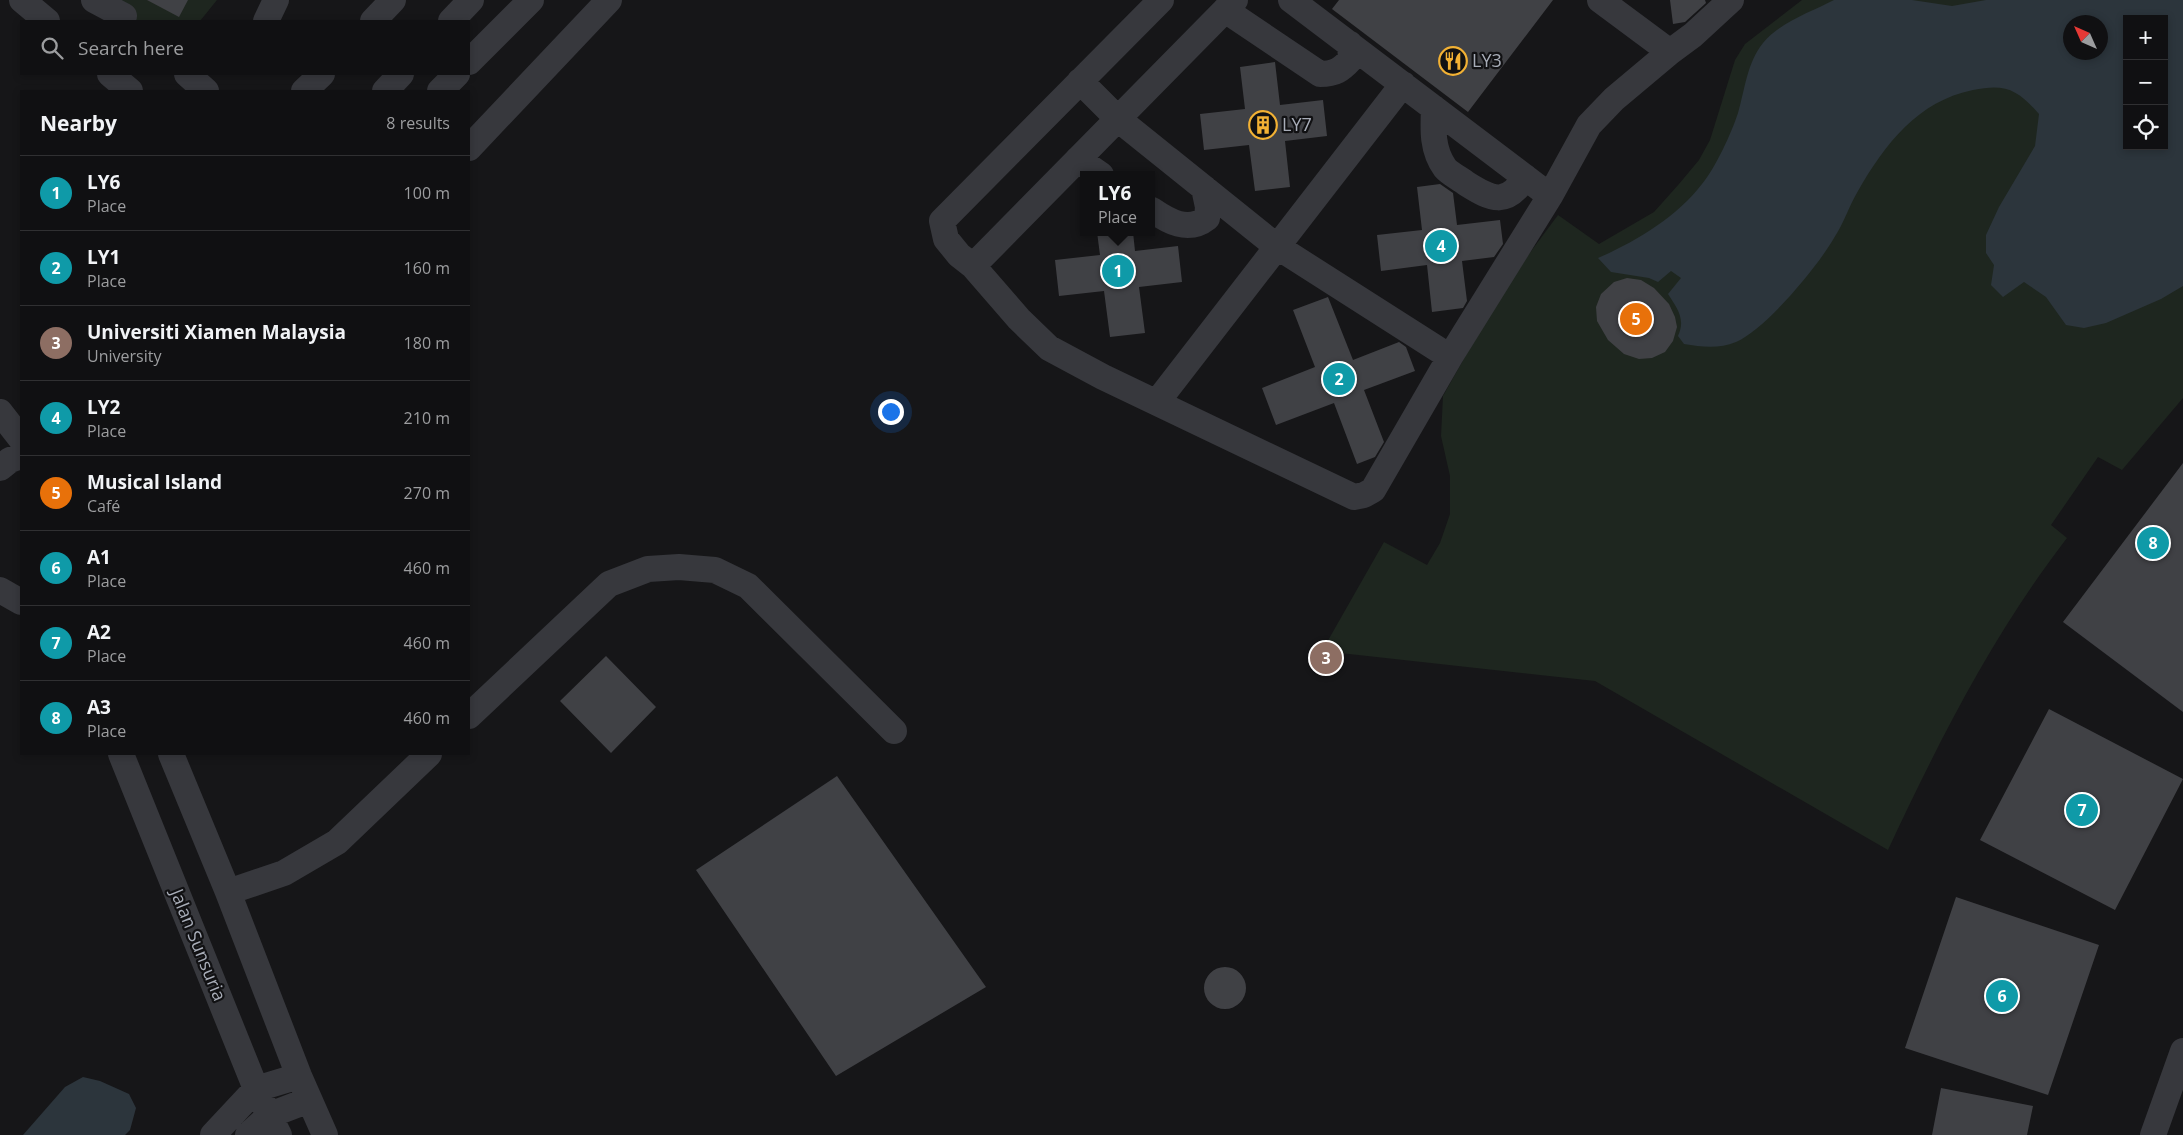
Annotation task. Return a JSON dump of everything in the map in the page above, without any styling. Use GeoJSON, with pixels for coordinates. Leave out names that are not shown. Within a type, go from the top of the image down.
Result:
{"type":"FeatureCollection","features":[{"type":"Feature","properties":{"kind":"street"},"geometry":{"type":"LineString","coordinates":[[22,0],[47,20]]}},
{"type":"Feature","properties":{"kind":"street"},"geometry":{"type":"LineString","coordinates":[[94,0],[123,15]]}},
{"type":"Feature","properties":{"kind":"street"},"geometry":{"type":"LineString","coordinates":[[266,20],[276,0]]}},
{"type":"Feature","properties":{"kind":"street"},"geometry":{"type":"LineString","coordinates":[[374,20],[393,0]]}},
{"type":"Feature","properties":{"kind":"street"},"geometry":{"type":"LineString","coordinates":[[452,20],[471,0]]}},
{"type":"Feature","properties":{"kind":"street"},"geometry":{"type":"LineString","coordinates":[[470,61],[531,0]]}},
{"type":"Feature","properties":{"kind":"street"},"geometry":{"type":"LineString","coordinates":[[470,147],[609,0]]}},
{"type":"Feature","properties":{"kind":"street"},"geometry":{"type":"LineString","coordinates":[[1161,0],[942,220],[946,239],[959,255],[973,266],[1019,319],[1049,348],[1103,377],[1354,497],[1364,495],[1372,490],[1450,357],[1550,196],[1589,125],[1614,99],[1693,35],[1731,0]]}},
{"type":"Feature","properties":{"kind":"street"},"geometry":{"type":"LineString","coordinates":[[1291,0],[1550,196]]}},
{"type":"Feature","properties":{"kind":"street"},"geometry":{"type":"LineString","coordinates":[[1600,0],[1670,52]]}},
{"type":"Feature","properties":{"kind":"street"},"geometry":{"type":"LineString","coordinates":[[973,266],[1230,5],[1320,74],[1335,74],[1344,67],[1351,59],[1350,44]]}},
{"type":"Feature","properties":{"kind":"street"},"geometry":{"type":"LineString","coordinates":[[111,75],[129,90]]}},
{"type":"Feature","properties":{"kind":"street"},"geometry":{"type":"LineString","coordinates":[[188,75],[205,90]]}},
{"type":"Feature","properties":{"kind":"street"},"geometry":{"type":"LineString","coordinates":[[305,90],[321,75]]}},
{"type":"Feature","properties":{"kind":"street"},"geometry":{"type":"LineString","coordinates":[[386,90],[400,75]]}},
{"type":"Feature","properties":{"kind":"street"},"geometry":{"type":"LineString","coordinates":[[441,90],[457,75]]}},
{"type":"Feature","properties":{"kind":"street"},"geometry":{"type":"LineString","coordinates":[[1080,81],[1118,119],[1276,246],[1450,357]]}},
{"type":"Feature","properties":{"kind":"street"},"geometry":{"type":"LineString","coordinates":[[1157,402],[1403,84]]}},
{"type":"Feature","properties":{"kind":"street"},"geometry":{"type":"LineString","coordinates":[[1434,108],[1432,132],[1434,145],[1446,169],[1495,199],[1504,196],[1521,184],[1525,177]]}},
{"type":"Feature","properties":{"kind":"street"},"geometry":{"type":"LineString","coordinates":[[1078,159],[1094,171]]}},
{"type":"Feature","properties":{"kind":"street"},"geometry":{"type":"LineString","coordinates":[[1155,212],[1166,220],[1178,224],[1190,226],[1200,224],[1206,218],[1208,207],[1204,188]]}},
{"type":"Feature","properties":{"kind":"street"},"geometry":{"type":"LineString","coordinates":[[0,412],[20,438]]}},
{"type":"Feature","properties":{"kind":"street"},"geometry":{"type":"LineString","coordinates":[[0,468],[10,460],[20,456]]}},
{"type":"Feature","properties":{"kind":"street"},"geometry":{"type":"LineString","coordinates":[[470,715],[609,584],[648,569],[679,567],[716,570],[748,586],[894,731]]}},
{"type":"Feature","properties":{"kind":"street","name":"Jalan Sunsuria"},"geometry":{"type":"LineString","coordinates":[[120,755],[256,1089],[274,1125]]}},
{"type":"Feature","properties":{"kind":"street"},"geometry":{"type":"LineString","coordinates":[[171,755],[228,892],[299,1076],[325,1135]]}},
{"type":"Feature","properties":{"kind":"street"},"geometry":{"type":"LineString","coordinates":[[228,892],[284,873],[337,842],[428,755]]}},
{"type":"Feature","properties":{"kind":"street"},"geometry":{"type":"LineString","coordinates":[[2153,1135],[2183,1051]]}},
{"type":"Feature","properties":{"kind":"street"},"geometry":{"type":"LineString","coordinates":[[213,1135],[256,1089],[299,1076]]}},
{"type":"Feature","properties":{"kind":"street"},"geometry":{"type":"LineString","coordinates":[[248,1135],[274,1125],[309,1100]]}},
{"type":"Feature","properties":{"kind":"shaded area"},"geometry":{"type":"Polygon","coordinates":[[[112,0],[217,0],[201,20],[128,20],[112,0]]]}},
{"type":"Feature","properties":{"kind":"shaded area"},"geometry":{"type":"Polygon","coordinates":[[[1802,0],[2183,0],[2183,398],[2122,470],[2098,457],[2051,525],[2067,538],[2040,574],[1991,650],[1927,769],[1888,850],[1595,681],[1322,651],[1384,542],[1427,565],[1440,543],[1450,514],[1450,476],[1441,436],[1443,396],[1503,289],[1558,215],[1599,244],[1654,212],[1699,160],[1710,140],[1735,60],[1745,44],[1802,0]]]}},
{"type":"Feature","properties":{"kind":"shaded area"},"geometry":{"type":"Polygon","coordinates":[[[1834,0],[1912,0],[1952,6],[1986,0],[2183,0],[2183,286],[2161,299],[2106,323],[2084,328],[2066,325],[2046,297],[2024,282],[2003,297],[1991,285],[1994,265],[1986,253],[1986,235],[1999,207],[2035,146],[2039,114],[2018,94],[2010,90],[1994,87],[1984,88],[1953,96],[1936,104],[1920,114],[1905,127],[1892,141],[1868,174],[1838,232],[1816,264],[1790,296],[1762,324],[1736,342],[1723,346],[1710,347],[1684,344],[1678,336],[1681,319],[1668,294],[1681,278],[1671,271],[1658,282],[1649,278],[1611,272],[1598,258],[1641,236],[1668,218],[1692,196],[1713,169],[1727,140],[1738,113],[1753,59],[1763,43],[1778,29],[1834,0]]]}},
{"type":"Feature","properties":{"kind":"shaded area"},"geometry":{"type":"Polygon","coordinates":[[[83,1077],[100,1081],[129,1094],[136,1108],[130,1130],[125,1135],[23,1135],[65,1087],[83,1077]]]}},
{"type":"Feature","properties":{"kind":"building"},"geometry":{"type":"Polygon","coordinates":[[[147,0],[188,0],[179,17],[147,0]]]}},
{"type":"Feature","properties":{"kind":"building","name":"LY3"},"geometry":{"type":"Polygon","coordinates":[[[1339,0],[1553,0],[1468,112],[1332,9],[1339,0]]]}},
{"type":"Feature","properties":{"kind":"building"},"geometry":{"type":"Polygon","coordinates":[[[1670,0],[1705,0],[1706,3],[1685,22],[1673,24],[1670,0]]]}},
{"type":"Feature","properties":{"kind":"building","name":"LY7"},"geometry":{"type":"Polygon","coordinates":[[[1275,62],[1280,105],[1323,100],[1327,136],[1285,141],[1290,187],[1255,191],[1249,145],[1204,150],[1200,114],[1245,109],[1240,67],[1275,62]]]}},
{"type":"Feature","properties":{"kind":"building"},"geometry":{"type":"Polygon","coordinates":[[[1440,184],[1453,193],[1457,225],[1500,220],[1503,244],[1494,257],[1462,261],[1467,301],[1463,308],[1432,312],[1427,265],[1381,271],[1377,235],[1422,230],[1417,187],[1440,184]]]}},
{"type":"Feature","properties":{"kind":"building"},"geometry":{"type":"Polygon","coordinates":[[[1098,236],[1133,236],[1135,251],[1178,246],[1182,282],[1139,287],[1145,333],[1110,337],[1104,291],[1059,296],[1055,260],[1100,255],[1098,236]]]}},
{"type":"Feature","properties":{"kind":"building"},"geometry":{"type":"Polygon","coordinates":[[[1627,278],[1641,280],[1654,288],[1669,304],[1675,317],[1677,327],[1673,341],[1665,352],[1652,358],[1639,359],[1624,354],[1608,340],[1597,321],[1596,307],[1601,294],[1614,282],[1627,278]]]}},
{"type":"Feature","properties":{"kind":"building"},"geometry":{"type":"Polygon","coordinates":[[[1328,297],[1353,360],[1399,342],[1406,347],[1415,371],[1364,390],[1384,442],[1375,457],[1357,464],[1334,403],[1276,425],[1262,388],[1315,367],[1293,310],[1328,297]]]}},
{"type":"Feature","properties":{"kind":"building"},"geometry":{"type":"Polygon","coordinates":[[[2183,463],[2183,712],[2063,622],[2183,463]]]}},
{"type":"Feature","properties":{"kind":"building"},"geometry":{"type":"Polygon","coordinates":[[[606,656],[656,707],[611,753],[560,701],[606,656]]]}},
{"type":"Feature","properties":{"kind":"building"},"geometry":{"type":"Polygon","coordinates":[[[2049,709],[2183,779],[2115,910],[1980,840],[2049,709]]]}},
{"type":"Feature","properties":{"kind":"building"},"geometry":{"type":"Polygon","coordinates":[[[837,776],[986,987],[836,1076],[696,870],[837,776]]]}},
{"type":"Feature","properties":{"kind":"building"},"geometry":{"type":"Polygon","coordinates":[[[1956,897],[2099,945],[2048,1095],[1905,1048],[1956,897]]]}},
{"type":"Feature","properties":{"kind":"building"},"geometry":{"type":"Polygon","coordinates":[[[1229,967],[1237,970],[1243,976],[1246,988],[1243,1000],[1237,1006],[1221,1009],[1213,1006],[1207,1000],[1204,984],[1207,976],[1213,970],[1229,967]]]}},
{"type":"Feature","properties":{"kind":"building"},"geometry":{"type":"Polygon","coordinates":[[[1941,1088],[2033,1106],[2027,1135],[1932,1135],[1941,1088]]]}},
{"type":"Feature","properties":{"kind":"place","name":"LY3"},"geometry":{"type":"Point","coordinates":[1453,61]}},
{"type":"Feature","properties":{"kind":"place","name":"LY7"},"geometry":{"type":"Point","coordinates":[1263,125]}},
{"type":"Feature","properties":{"kind":"place","name":"LY2"},"geometry":{"type":"Point","coordinates":[1441,246]}},
{"type":"Feature","properties":{"kind":"place","name":"LY6"},"geometry":{"type":"Point","coordinates":[1118,271]}},
{"type":"Feature","properties":{"kind":"place","name":"Musical Island"},"geometry":{"type":"Point","coordinates":[1636,319]}},
{"type":"Feature","properties":{"kind":"place","name":"LY1"},"geometry":{"type":"Point","coordinates":[1339,379]}},
{"type":"Feature","properties":{"kind":"place","name":"A3"},"geometry":{"type":"Point","coordinates":[2153,543]}},
{"type":"Feature","properties":{"kind":"place","name":"Universiti Xiamen Malaysia"},"geometry":{"type":"Point","coordinates":[1326,658]}},
{"type":"Feature","properties":{"kind":"place","name":"A2"},"geometry":{"type":"Point","coordinates":[2082,810]}},
{"type":"Feature","properties":{"kind":"place","name":"A1"},"geometry":{"type":"Point","coordinates":[2002,996]}}]}
